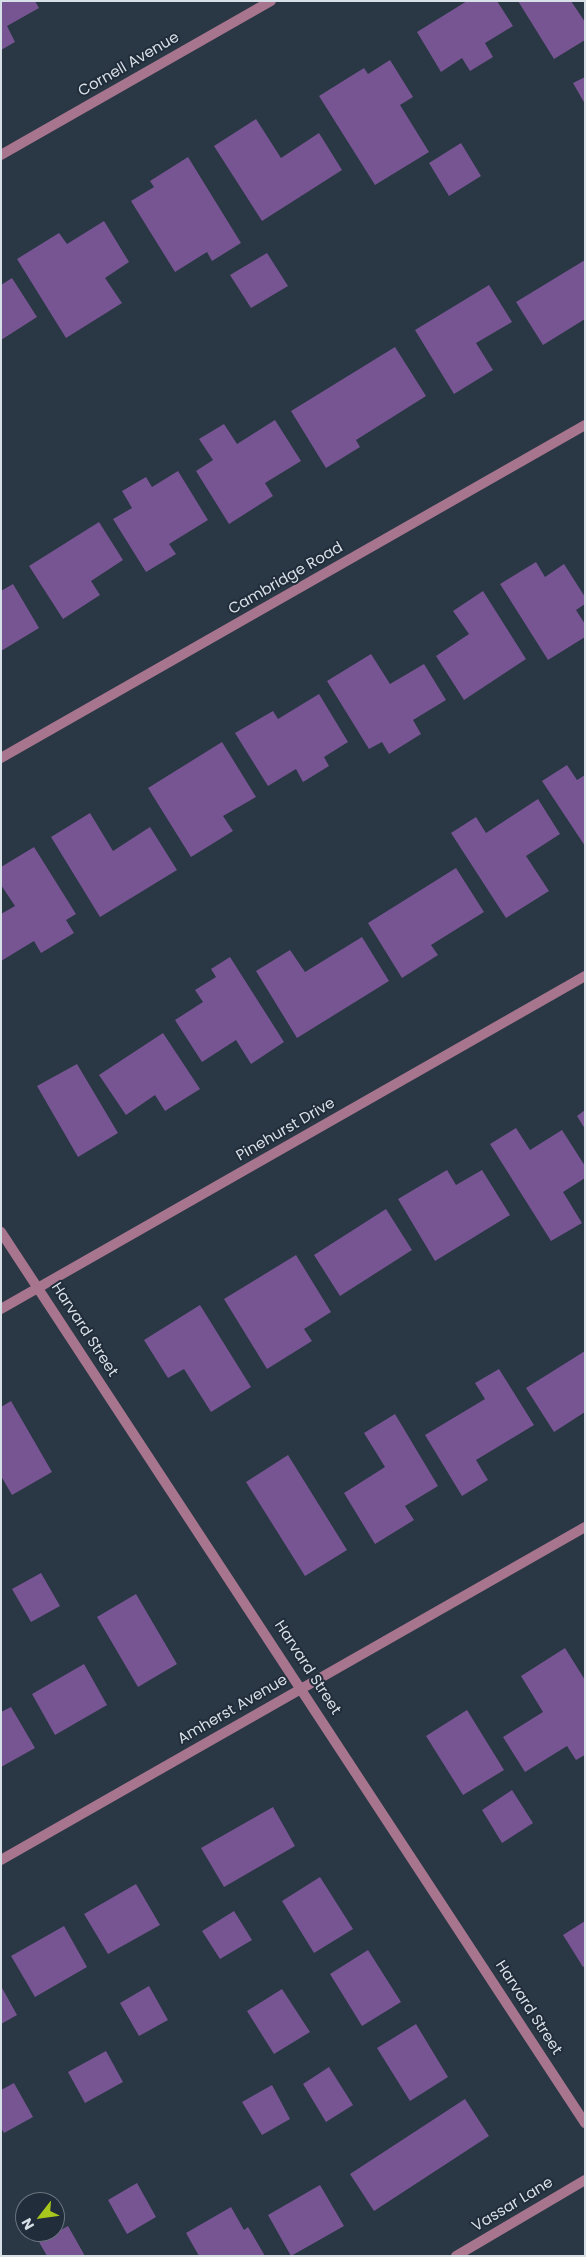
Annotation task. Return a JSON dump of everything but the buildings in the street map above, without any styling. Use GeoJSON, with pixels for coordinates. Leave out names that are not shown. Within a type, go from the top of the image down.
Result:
{"type":"FeatureCollection","features":[{"type":"Feature","properties":{"kind":"street","name":"Cornell Avenue"},"geometry":{"type":"LineString","coordinates":[[1,155],[271,1]]}},
{"type":"Feature","properties":{"kind":"street","name":"Cambridge Road"},"geometry":{"type":"LineString","coordinates":[[1,758],[585,425]]}},
{"type":"Feature","properties":{"kind":"street","name":"Pinehurst Drive"},"geometry":{"type":"LineString","coordinates":[[1,1309],[585,976]]}},
{"type":"Feature","properties":{"kind":"street","name":"Harvard Street"},"geometry":{"type":"LineString","coordinates":[[1,1232],[585,2122]]}},
{"type":"Feature","properties":{"kind":"street","name":"Amherst Avenue"},"geometry":{"type":"LineString","coordinates":[[1,1860],[585,1527]]}},
{"type":"Feature","properties":{"kind":"street","name":"Vassar Lane"},"geometry":{"type":"LineString","coordinates":[[456,2256],[585,2180]]}}]}
